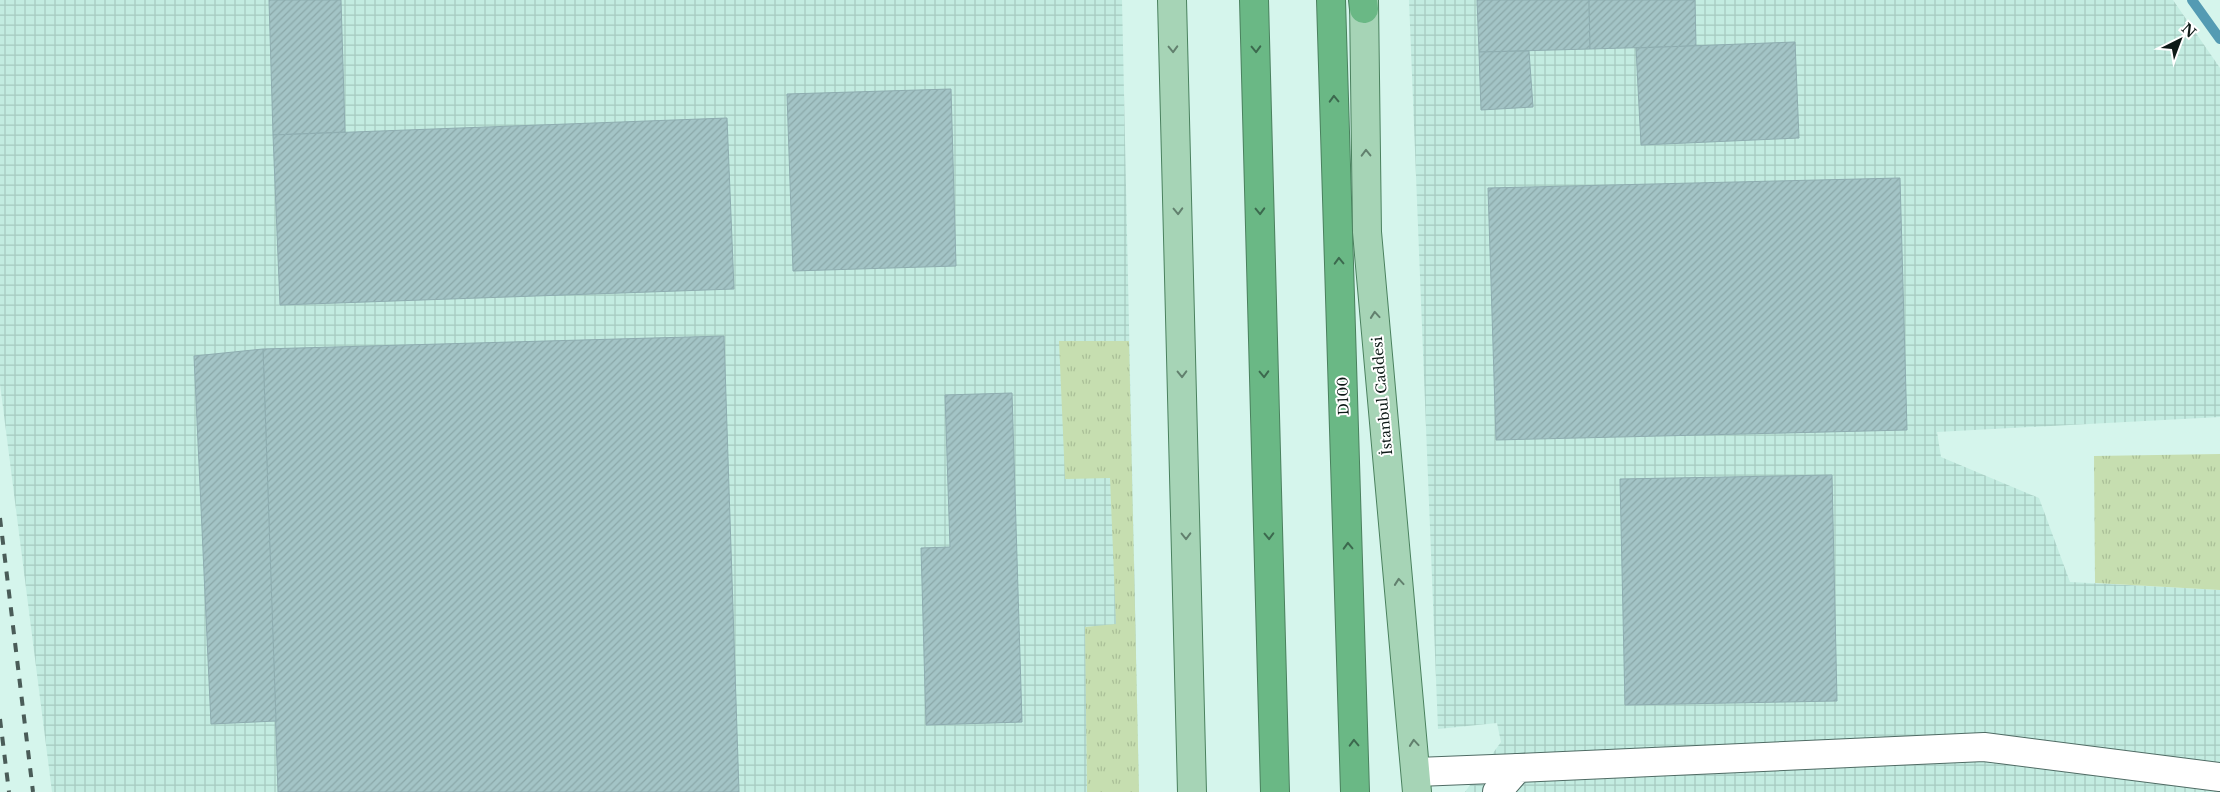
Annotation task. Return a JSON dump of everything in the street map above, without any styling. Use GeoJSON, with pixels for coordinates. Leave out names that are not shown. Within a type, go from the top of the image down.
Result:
{"type":"FeatureCollection","features":[{"type":"Feature","properties":{"kind":"highway"},"geometry":{"type":"LineString","coordinates":[[1254,0],[1276,792]]}},
{"type":"Feature","properties":{"kind":"highway","name":"D100"},"geometry":{"type":"LineString","coordinates":[[1331,0],[1355,792]]}},
{"type":"Feature","properties":{"kind":"main road"},"geometry":{"type":"LineString","coordinates":[[1172,0],[1192,792]]}},
{"type":"Feature","properties":{"kind":"main road","name":"İstanbul Caddesi"},"geometry":{"type":"LineString","coordinates":[[1364,3],[1367,232],[1417,782]]}},
{"type":"Feature","properties":{"kind":"lane"},"geometry":{"type":"LineString","coordinates":[[1417,782],[1518,768],[1984,747],[2220,777]]}},
{"type":"Feature","properties":{"kind":"lane"},"geometry":{"type":"LineString","coordinates":[[1497,792],[1518,768]]}},
{"type":"Feature","properties":{"kind":"shaded area"},"geometry":{"type":"Polygon","coordinates":[[[0,0],[1122,0],[1139,792],[52,792],[0,384],[0,0]]]}},
{"type":"Feature","properties":{"kind":"shaded area"},"geometry":{"type":"Polygon","coordinates":[[[1409,0],[2173,0],[2220,68],[2220,417],[1937,432],[1941,457],[2039,498],[2070,582],[2220,590],[2220,792],[1465,792],[1501,742],[1497,723],[1438,729],[1409,0]]]}},
{"type":"Feature","properties":{"kind":"green space"},"geometry":{"type":"Polygon","coordinates":[[[1059,341],[1129,341],[1139,792],[1087,792],[1085,627],[1116,624],[1110,478],[1065,479],[1059,341]]]}},
{"type":"Feature","properties":{"kind":"green space"},"geometry":{"type":"Polygon","coordinates":[[[2220,454],[2220,590],[2095,583],[2094,456],[2220,454]]]}},
{"type":"Feature","properties":{"kind":"building"},"geometry":{"type":"Polygon","coordinates":[[[269,0],[341,0],[345,132],[273,135],[269,0]]]}},
{"type":"Feature","properties":{"kind":"building"},"geometry":{"type":"Polygon","coordinates":[[[1477,0],[1589,0],[1590,49],[1479,52],[1477,0]]]}},
{"type":"Feature","properties":{"kind":"building"},"geometry":{"type":"Polygon","coordinates":[[[1589,0],[1695,0],[1696,46],[1590,49],[1589,0]]]}},
{"type":"Feature","properties":{"kind":"building"},"geometry":{"type":"Polygon","coordinates":[[[1795,42],[1799,138],[1641,145],[1636,48],[1795,42]]]}},
{"type":"Feature","properties":{"kind":"building"},"geometry":{"type":"Polygon","coordinates":[[[1529,51],[1533,107],[1481,110],[1479,52],[1529,51]]]}},
{"type":"Feature","properties":{"kind":"building"},"geometry":{"type":"Polygon","coordinates":[[[951,89],[956,266],[793,271],[787,94],[951,89]]]}},
{"type":"Feature","properties":{"kind":"building"},"geometry":{"type":"Polygon","coordinates":[[[727,118],[734,289],[280,305],[273,135],[727,118]]]}},
{"type":"Feature","properties":{"kind":"building"},"geometry":{"type":"Polygon","coordinates":[[[1900,178],[1907,430],[1496,440],[1488,188],[1900,178]]]}},
{"type":"Feature","properties":{"kind":"building"},"geometry":{"type":"Polygon","coordinates":[[[724,336],[739,792],[278,792],[263,349],[724,336]]]}},
{"type":"Feature","properties":{"kind":"building"},"geometry":{"type":"Polygon","coordinates":[[[263,349],[276,721],[211,724],[194,356],[263,349]]]}},
{"type":"Feature","properties":{"kind":"building"},"geometry":{"type":"Polygon","coordinates":[[[1012,393],[1022,722],[926,725],[921,548],[950,547],[945,395],[1012,393]]]}},
{"type":"Feature","properties":{"kind":"building"},"geometry":{"type":"Polygon","coordinates":[[[1832,475],[1837,701],[1625,705],[1620,479],[1832,475]]]}},
{"type":"Feature","properties":{"kind":"waterway"},"geometry":{"type":"LineString","coordinates":[[2192,0],[2220,39]]}},
{"type":"Feature","properties":{"kind":"railway"},"geometry":{"type":"LineString","coordinates":[[0,518],[33,792]]}},
{"type":"Feature","properties":{"kind":"railway"},"geometry":{"type":"LineString","coordinates":[[0,719],[9,792]]}}]}
